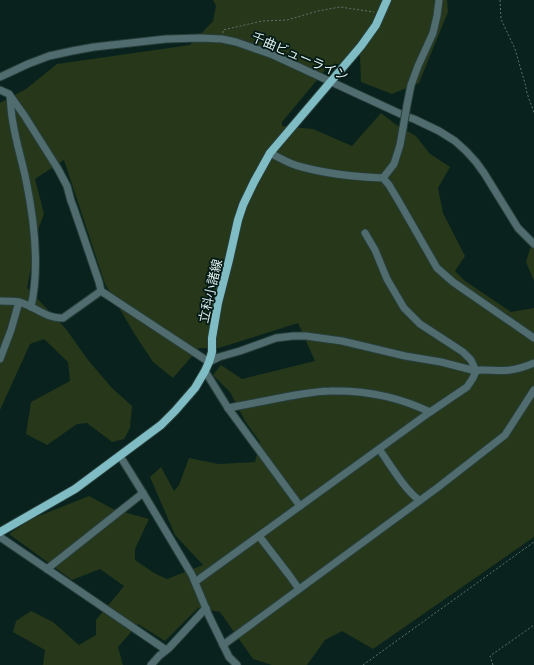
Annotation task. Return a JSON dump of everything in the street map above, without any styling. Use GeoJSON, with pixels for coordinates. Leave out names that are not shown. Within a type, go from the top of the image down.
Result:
{"type":"FeatureCollection","features":[{"type":"Feature","properties":{"kind":"main road","name":"立科小諸線"},"geometry":{"type":"LineString","coordinates":[[0,532],[75,489],[120,456],[161,425],[195,388],[206,371],[212,352],[212,338],[218,303],[238,220],[243,205],[254,182],[270,153],[361,46],[376,25],[387,0]]}},
{"type":"Feature","properties":{"kind":"street"},"geometry":{"type":"LineString","coordinates":[[383,178],[394,164],[400,145],[411,85],[433,34],[439,0]]}},
{"type":"Feature","properties":{"kind":"street","name":"千曲ビューライン"},"geometry":{"type":"LineString","coordinates":[[0,77],[22,66],[49,56],[94,47],[166,39],[200,38],[222,39],[236,42],[273,55],[440,131],[455,141],[484,172],[518,228],[534,244]]}},
{"type":"Feature","properties":{"kind":"street"},"geometry":{"type":"LineString","coordinates":[[0,90],[9,94],[58,168],[67,186],[101,291],[209,362],[219,357],[276,338],[306,336],[342,341],[405,356],[442,362],[476,371],[506,371],[521,368],[534,363]]}},
{"type":"Feature","properties":{"kind":"street"},"geometry":{"type":"LineString","coordinates":[[9,94],[12,122],[26,181],[33,225],[35,272],[34,295],[31,307]]}},
{"type":"Feature","properties":{"kind":"street"},"geometry":{"type":"LineString","coordinates":[[270,153],[301,167],[363,178],[383,178],[389,185],[437,268],[453,282],[534,338]]}},
{"type":"Feature","properties":{"kind":"street"},"geometry":{"type":"LineString","coordinates":[[195,582],[378,449],[467,387],[473,378],[476,371],[471,360],[463,352],[420,324],[404,308],[387,279],[375,250],[365,233]]}},
{"type":"Feature","properties":{"kind":"street"},"geometry":{"type":"LineString","coordinates":[[0,301],[19,302],[51,317],[63,318],[101,291]]}},
{"type":"Feature","properties":{"kind":"street"},"geometry":{"type":"LineString","coordinates":[[0,359],[11,330],[19,302]]}},
{"type":"Feature","properties":{"kind":"street"},"geometry":{"type":"LineString","coordinates":[[206,371],[228,408],[300,506]]}},
{"type":"Feature","properties":{"kind":"street"},"geometry":{"type":"LineString","coordinates":[[223,645],[418,500],[437,488],[505,435],[534,390]]}},
{"type":"Feature","properties":{"kind":"street"},"geometry":{"type":"LineString","coordinates":[[228,408],[309,393],[356,391],[395,398],[430,412]]}},
{"type":"Feature","properties":{"kind":"street"},"geometry":{"type":"LineString","coordinates":[[378,449],[405,486],[418,500]]}},
{"type":"Feature","properties":{"kind":"street"},"geometry":{"type":"LineString","coordinates":[[120,456],[144,493],[192,575],[228,657],[238,665]]}},
{"type":"Feature","properties":{"kind":"street"},"geometry":{"type":"LineString","coordinates":[[47,569],[144,493]]}},
{"type":"Feature","properties":{"kind":"street"},"geometry":{"type":"LineString","coordinates":[[259,536],[299,589]]}},
{"type":"Feature","properties":{"kind":"street"},"geometry":{"type":"LineString","coordinates":[[0,537],[166,650]]}},
{"type":"Feature","properties":{"kind":"street"},"geometry":{"type":"LineString","coordinates":[[152,665],[206,608]]}},
{"type":"Feature","properties":{"kind":"path"},"geometry":{"type":"LineString","coordinates":[[500,0],[501,19],[515,49],[526,91],[534,113]]}},
{"type":"Feature","properties":{"kind":"path"},"geometry":{"type":"LineString","coordinates":[[222,39],[223,30],[262,21],[287,20],[325,10],[340,8],[382,12]]}},
{"type":"Feature","properties":{"kind":"path"},"geometry":{"type":"LineString","coordinates":[[363,665],[534,542]]}},
{"type":"Feature","properties":{"kind":"path"},"geometry":{"type":"LineString","coordinates":[[493,665],[490,656],[534,625]]}},
{"type":"Feature","properties":{"kind":"green space"},"geometry":{"type":"Polygon","coordinates":[[[213,0],[447,0],[448,12],[419,83],[392,94],[361,82],[360,56],[327,68],[282,122],[282,126],[313,129],[352,146],[381,113],[395,124],[416,136],[429,153],[450,167],[438,188],[443,213],[465,256],[455,271],[465,281],[511,312],[534,308],[534,537],[373,649],[342,631],[325,640],[307,665],[272,665],[253,659],[220,612],[198,608],[165,641],[138,624],[118,647],[123,665],[43,665],[45,650],[13,632],[16,621],[31,611],[53,622],[79,645],[96,635],[96,620],[124,586],[100,569],[72,580],[9,534],[31,519],[89,496],[113,509],[149,519],[135,549],[135,560],[154,573],[167,579],[203,565],[175,535],[150,477],[161,467],[174,491],[179,485],[189,458],[218,464],[255,462],[260,442],[245,421],[230,392],[213,375],[221,365],[242,379],[315,361],[298,323],[219,348],[199,348],[173,378],[153,362],[105,284],[64,160],[35,179],[44,214],[39,227],[27,288],[66,329],[88,360],[112,388],[132,406],[130,428],[124,439],[112,442],[87,423],[77,424],[47,445],[26,434],[31,402],[70,381],[68,362],[44,339],[30,344],[0,410],[0,103],[26,89],[57,64],[190,45],[213,21],[216,6],[213,0]]]}},
{"type":"Feature","properties":{"kind":"green space"},"geometry":{"type":"Polygon","coordinates":[[[534,236],[534,281],[526,262],[534,236]]]}}]}
